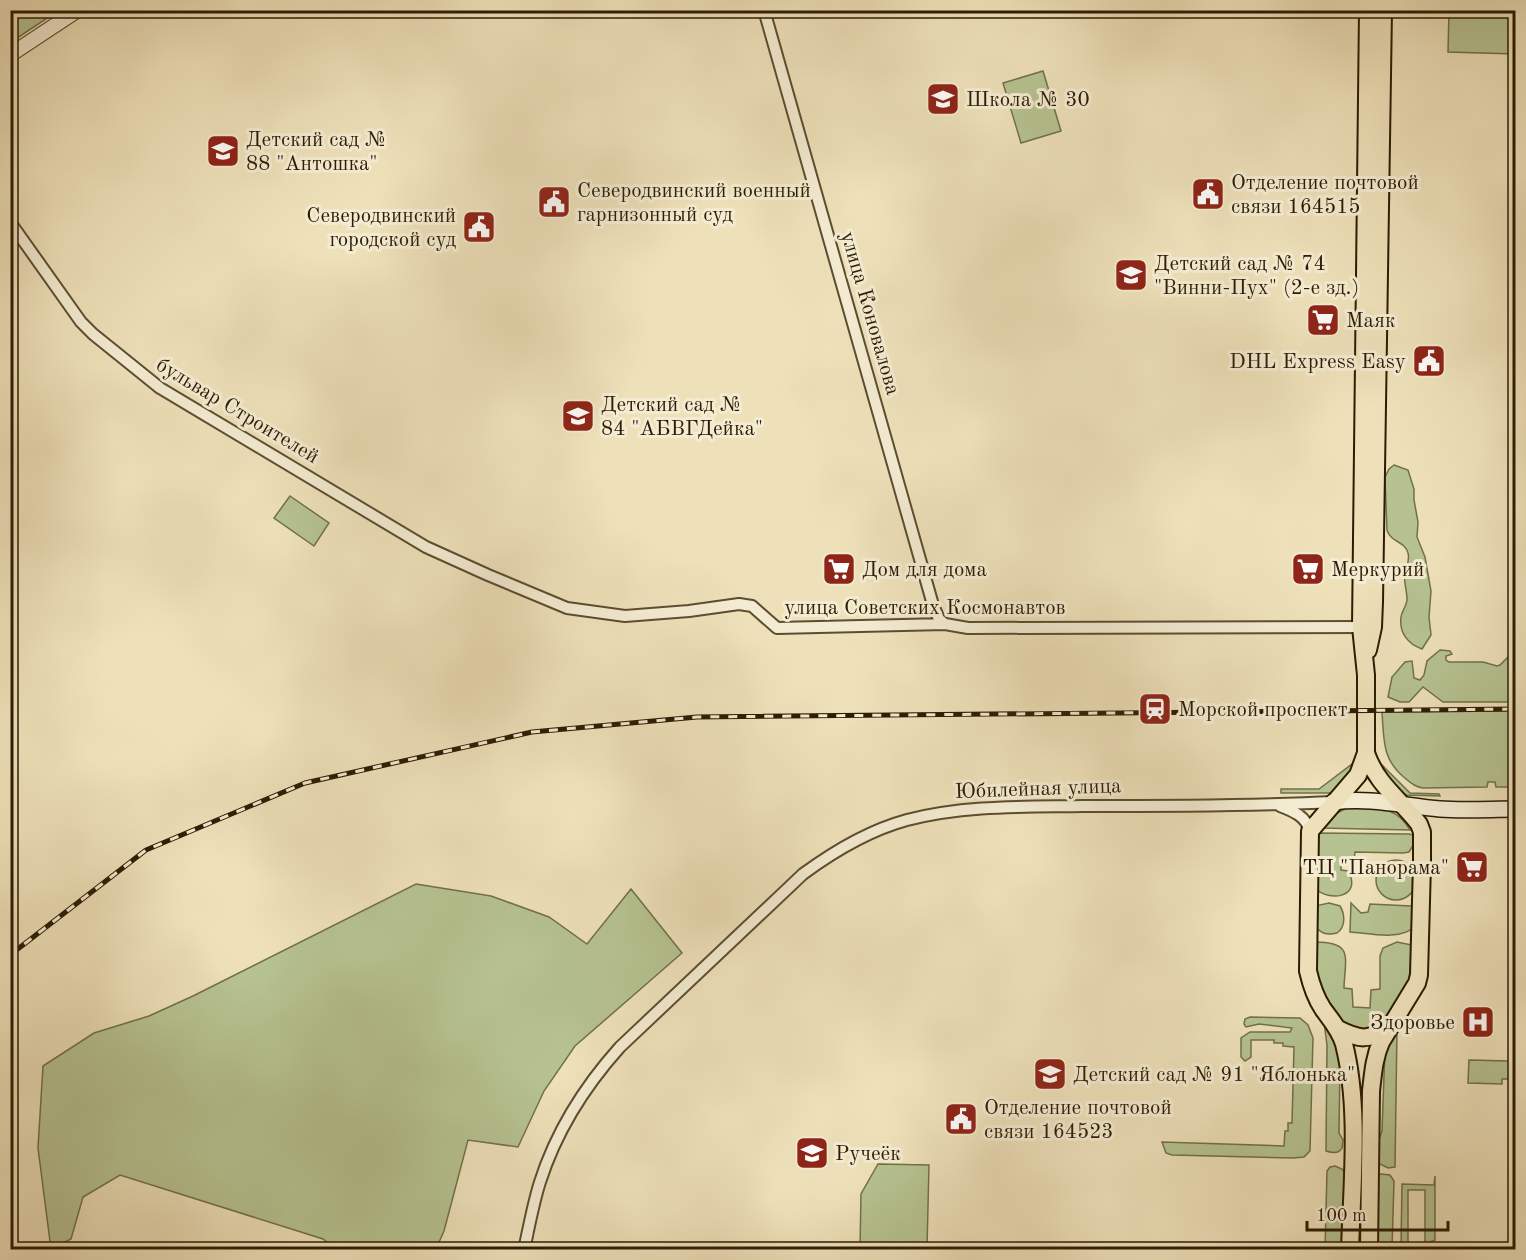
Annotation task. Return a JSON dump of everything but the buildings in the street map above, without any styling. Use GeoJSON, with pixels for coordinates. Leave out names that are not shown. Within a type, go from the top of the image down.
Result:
{"type":"FeatureCollection","features":[{"type":"Feature","properties":{"kind":"main road"},"geometry":{"type":"LineString","coordinates":[[1368,10],[1375,86]]}},
{"type":"Feature","properties":{"kind":"main road"},"geometry":{"type":"LineString","coordinates":[[1350,1250],[1352,1091],[1347,1058],[1338,1029],[1319,1001],[1308,971],[1310,831],[1358,775],[1366,753],[1365,663],[1375,86],[1383,10]]}},
{"type":"Feature","properties":{"kind":"main road"},"geometry":{"type":"LineString","coordinates":[[1366,753],[1376,776],[1419,824],[1422,832],[1419,975],[1417,983],[1389,1027],[1377,1053],[1371,1091],[1369,1250]]}},
{"type":"Feature","properties":{"kind":"main road","name":"Юбилейная улица"},"geometry":{"type":"LineString","coordinates":[[1333,802],[1383,801],[1444,810],[1515,809]]}},
{"type":"Feature","properties":{"kind":"main road"},"geometry":{"type":"LineString","coordinates":[[1422,832],[1444,810]]}},
{"type":"Feature","properties":{"kind":"main road"},"geometry":{"type":"LineString","coordinates":[[1338,1029],[1360,1038],[1376,1035],[1389,1027]]}},
{"type":"Feature","properties":{"kind":"main road"},"geometry":{"type":"LineString","coordinates":[[1352,1091],[1357,1087],[1364,1087],[1371,1091]]}},
{"type":"Feature","properties":{"kind":"street"},"geometry":{"type":"LineString","coordinates":[[10,55],[78,10]]}},
{"type":"Feature","properties":{"kind":"street","name":"улица Коновалова"},"geometry":{"type":"LineString","coordinates":[[764,10],[933,605],[939,618],[945,624]]}},
{"type":"Feature","properties":{"kind":"street","name":"бульвар Строителей"},"geometry":{"type":"LineString","coordinates":[[10,222],[81,322],[160,388],[426,547]]}},
{"type":"Feature","properties":{"kind":"street","name":"улица Советских Космонавтов"},"geometry":{"type":"LineString","coordinates":[[426,547],[567,608],[625,616],[739,604],[752,606],[777,628],[945,624],[968,628],[1367,627]]}},
{"type":"Feature","properties":{"kind":"street","name":"Юбилейная улица"},"geometry":{"type":"LineString","coordinates":[[524,1250],[540,1183],[552,1150],[569,1117],[604,1064],[803,874],[851,843],[904,821],[982,807],[1277,805],[1333,802]]}},
{"type":"Feature","properties":{"kind":"street"},"geometry":{"type":"LineString","coordinates":[[1277,805],[1297,813],[1308,824],[1310,831]]}},
{"type":"Feature","properties":{"kind":"green space"},"geometry":{"type":"Polygon","coordinates":[[[11,10],[50,11],[55,13],[11,42],[11,10]]]}},
{"type":"Feature","properties":{"kind":"green space"},"geometry":{"type":"Polygon","coordinates":[[[1449,11],[1515,11],[1515,54],[1448,52],[1449,11]]]}},
{"type":"Feature","properties":{"kind":"green space"},"geometry":{"type":"Polygon","coordinates":[[[1043,71],[1061,131],[1021,143],[1003,83],[1043,71]]]}},
{"type":"Feature","properties":{"kind":"green space"},"geometry":{"type":"Polygon","coordinates":[[[1394,465],[1408,470],[1414,489],[1418,522],[1417,537],[1425,557],[1431,591],[1429,617],[1431,635],[1422,649],[1409,641],[1401,628],[1401,617],[1407,601],[1405,575],[1409,558],[1404,546],[1391,537],[1387,530],[1385,477],[1394,465]]]}},
{"type":"Feature","properties":{"kind":"green space"},"geometry":{"type":"Polygon","coordinates":[[[290,496],[329,523],[314,546],[274,518],[290,496]]]}},
{"type":"Feature","properties":{"kind":"green space"},"geometry":{"type":"Polygon","coordinates":[[[1440,650],[1450,651],[1452,654],[1446,656],[1449,662],[1483,662],[1497,666],[1510,655],[1515,655],[1515,702],[1443,702],[1423,687],[1409,702],[1400,702],[1388,697],[1392,677],[1405,662],[1412,661],[1414,678],[1420,680],[1424,675],[1427,661],[1440,650]]]}},
{"type":"Feature","properties":{"kind":"green space"},"geometry":{"type":"Polygon","coordinates":[[[1515,711],[1515,787],[1496,787],[1495,782],[1488,782],[1487,787],[1418,787],[1398,772],[1388,757],[1382,712],[1515,711]]]}},
{"type":"Feature","properties":{"kind":"green space"},"geometry":{"type":"Polygon","coordinates":[[[1356,761],[1346,780],[1330,793],[1281,793],[1281,789],[1319,789],[1356,761]]]}},
{"type":"Feature","properties":{"kind":"green space"},"geometry":{"type":"Polygon","coordinates":[[[1378,761],[1410,793],[1439,794],[1440,796],[1405,795],[1397,791],[1379,774],[1378,761]]]}},
{"type":"Feature","properties":{"kind":"green space"},"geometry":{"type":"Polygon","coordinates":[[[1351,806],[1384,809],[1392,812],[1410,830],[1322,828],[1333,815],[1351,806]]]}},
{"type":"Feature","properties":{"kind":"green space"},"geometry":{"type":"Polygon","coordinates":[[[1319,833],[1409,834],[1413,835],[1414,844],[1409,852],[1355,852],[1354,860],[1341,860],[1341,870],[1348,871],[1351,887],[1348,892],[1336,896],[1321,893],[1315,888],[1314,838],[1319,833]]]}},
{"type":"Feature","properties":{"kind":"green space"},"geometry":{"type":"Polygon","coordinates":[[[1396,860],[1410,866],[1416,880],[1410,894],[1396,900],[1382,894],[1376,880],[1382,866],[1396,860]]]}},
{"type":"Feature","properties":{"kind":"green space"},"geometry":{"type":"Polygon","coordinates":[[[416,884],[491,896],[549,917],[587,944],[631,889],[682,953],[575,1046],[544,1091],[518,1147],[468,1140],[444,1231],[436,1249],[335,1249],[323,1239],[120,1175],[83,1197],[71,1239],[51,1249],[38,1148],[43,1066],[94,1033],[149,1016],[193,996],[416,884]]]}},
{"type":"Feature","properties":{"kind":"green space"},"geometry":{"type":"Polygon","coordinates":[[[1329,903],[1340,906],[1344,920],[1337,933],[1326,934],[1313,924],[1315,906],[1329,903]]]}},
{"type":"Feature","properties":{"kind":"green space"},"geometry":{"type":"Polygon","coordinates":[[[1351,903],[1361,913],[1368,912],[1370,904],[1411,906],[1414,909],[1414,927],[1401,934],[1392,935],[1350,932],[1351,903]]]}},
{"type":"Feature","properties":{"kind":"green space"},"geometry":{"type":"Polygon","coordinates":[[[1315,942],[1342,948],[1346,960],[1344,988],[1352,989],[1353,1007],[1370,1008],[1371,990],[1380,989],[1380,956],[1383,948],[1397,942],[1412,945],[1413,971],[1407,989],[1387,1020],[1369,1031],[1345,1027],[1316,989],[1315,942]]]}},
{"type":"Feature","properties":{"kind":"green space"},"geometry":{"type":"Polygon","coordinates":[[[1250,1017],[1300,1018],[1308,1025],[1313,1038],[1310,1151],[1304,1157],[1293,1158],[1166,1153],[1162,1142],[1284,1146],[1285,1131],[1288,1131],[1288,1123],[1292,1123],[1294,1047],[1274,1043],[1274,1040],[1251,1040],[1251,1057],[1245,1061],[1241,1057],[1241,1038],[1250,1032],[1290,1032],[1292,1028],[1259,1024],[1246,1027],[1245,1019],[1250,1017]]]}},
{"type":"Feature","properties":{"kind":"green space"},"geometry":{"type":"Polygon","coordinates":[[[1324,1022],[1338,1046],[1340,1063],[1339,1133],[1343,1140],[1342,1148],[1335,1152],[1326,1151],[1327,1045],[1324,1022]]]}},
{"type":"Feature","properties":{"kind":"green space"},"geometry":{"type":"Polygon","coordinates":[[[1397,1029],[1395,1167],[1388,1168],[1378,1163],[1376,1148],[1382,1131],[1385,1049],[1397,1029]]]}},
{"type":"Feature","properties":{"kind":"green space"},"geometry":{"type":"Polygon","coordinates":[[[1469,1060],[1509,1061],[1509,1079],[1502,1079],[1502,1084],[1468,1083],[1469,1060]]]}},
{"type":"Feature","properties":{"kind":"green space"},"geometry":{"type":"Polygon","coordinates":[[[878,1164],[929,1165],[927,1249],[860,1249],[861,1194],[878,1164]]]}},
{"type":"Feature","properties":{"kind":"green space"},"geometry":{"type":"Polygon","coordinates":[[[1335,1166],[1346,1174],[1344,1249],[1325,1250],[1327,1171],[1330,1167],[1335,1166]]]}},
{"type":"Feature","properties":{"kind":"green space"},"geometry":{"type":"Polygon","coordinates":[[[1377,1175],[1390,1175],[1394,1181],[1392,1249],[1382,1249],[1377,1245],[1377,1175]]]}},
{"type":"Feature","properties":{"kind":"green space"},"geometry":{"type":"Polygon","coordinates":[[[1435,1176],[1435,1240],[1425,1244],[1425,1190],[1408,1190],[1408,1244],[1401,1249],[1402,1184],[1434,1185],[1435,1176]]]}},
{"type":"Feature","properties":{"kind":"railway"},"geometry":{"type":"LineString","coordinates":[[10,955],[146,850],[305,783],[532,732],[697,717],[1516,709]]}},
{"type":"Feature","properties":{"kind":"place","name":"Школа № 30"},"geometry":{"type":"Point","coordinates":[943,99]}},
{"type":"Feature","properties":{"kind":"place","name":"Детский сад № 88 \"Антошка\""},"geometry":{"type":"Point","coordinates":[223,151]}},
{"type":"Feature","properties":{"kind":"place","name":"Отделение почтовой связи 164515"},"geometry":{"type":"Point","coordinates":[1208,194]}},
{"type":"Feature","properties":{"kind":"place","name":"Северодвинский военный гарнизонный суд"},"geometry":{"type":"Point","coordinates":[554,202]}},
{"type":"Feature","properties":{"kind":"place","name":"Северодвинский городской суд"},"geometry":{"type":"Point","coordinates":[479,227]}},
{"type":"Feature","properties":{"kind":"place","name":"Детский сад № 74 \"Винни-Пух\" (2-е зд.)"},"geometry":{"type":"Point","coordinates":[1131,275]}},
{"type":"Feature","properties":{"kind":"place","name":"Маяк"},"geometry":{"type":"Point","coordinates":[1323,320]}},
{"type":"Feature","properties":{"kind":"place","name":"DHL Express Easy"},"geometry":{"type":"Point","coordinates":[1429,361]}},
{"type":"Feature","properties":{"kind":"place","name":"Детский сад № 84 \"АБВГДейка\""},"geometry":{"type":"Point","coordinates":[578,416]}},
{"type":"Feature","properties":{"kind":"place","name":"Дом для дома"},"geometry":{"type":"Point","coordinates":[839,569]}},
{"type":"Feature","properties":{"kind":"place","name":"Меркурий"},"geometry":{"type":"Point","coordinates":[1308,569]}},
{"type":"Feature","properties":{"kind":"place","name":"Морской проспект"},"geometry":{"type":"Point","coordinates":[1155,709]}},
{"type":"Feature","properties":{"kind":"place","name":"ТЦ \"Панорама\""},"geometry":{"type":"Point","coordinates":[1472,867]}},
{"type":"Feature","properties":{"kind":"place","name":"Здоровье"},"geometry":{"type":"Point","coordinates":[1478,1022]}},
{"type":"Feature","properties":{"kind":"place","name":"Детский сад № 91 \"Яблонька\""},"geometry":{"type":"Point","coordinates":[1050,1074]}},
{"type":"Feature","properties":{"kind":"place","name":"Отделение почтовой связи 164523"},"geometry":{"type":"Point","coordinates":[961,1119]}},
{"type":"Feature","properties":{"kind":"place","name":"Ручеёк"},"geometry":{"type":"Point","coordinates":[812,1153]}}]}
